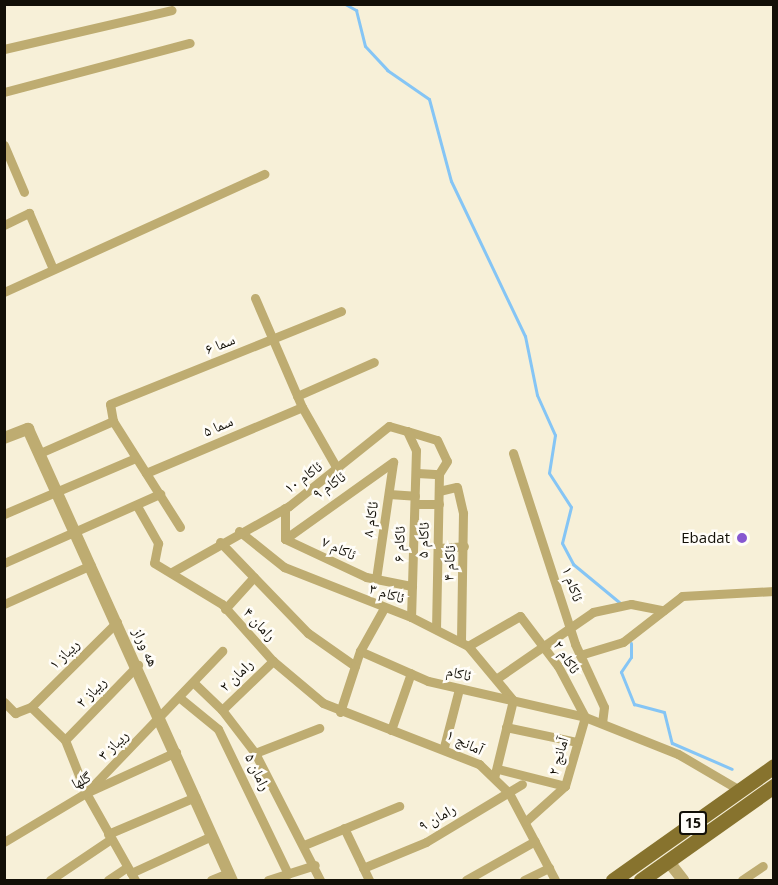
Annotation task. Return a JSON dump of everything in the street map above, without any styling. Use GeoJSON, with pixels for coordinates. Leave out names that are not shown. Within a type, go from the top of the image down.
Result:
{"type":"FeatureCollection","features":[{"type":"Feature","properties":{"kind":"main road","name":"15"},"geometry":{"type":"LineString","coordinates":[[613,880],[738,789],[774,766]]}},
{"type":"Feature","properties":{"kind":"main road","name":"15"},"geometry":{"type":"LineString","coordinates":[[641,880],[774,786]]}},
{"type":"Feature","properties":{"kind":"street"},"geometry":{"type":"LineString","coordinates":[[4,49],[172,10]]}},
{"type":"Feature","properties":{"kind":"street"},"geometry":{"type":"LineString","coordinates":[[4,92],[190,43]]}},
{"type":"Feature","properties":{"kind":"street"},"geometry":{"type":"LineString","coordinates":[[4,145],[24,192]]}},
{"type":"Feature","properties":{"kind":"street"},"geometry":{"type":"LineString","coordinates":[[4,292],[264,174]]}},
{"type":"Feature","properties":{"kind":"street"},"geometry":{"type":"LineString","coordinates":[[4,225],[28,213],[53,269]]}},
{"type":"Feature","properties":{"kind":"street"},"geometry":{"type":"LineString","coordinates":[[255,298],[302,407],[338,470]]}},
{"type":"Feature","properties":{"kind":"street","name":"سما ۶"},"geometry":{"type":"LineString","coordinates":[[113,421],[110,404],[341,311]]}},
{"type":"Feature","properties":{"kind":"street"},"geometry":{"type":"LineString","coordinates":[[297,396],[374,362]]}},
{"type":"Feature","properties":{"kind":"street","name":"سما ۵"},"geometry":{"type":"LineString","coordinates":[[146,473],[302,407]]}},
{"type":"Feature","properties":{"kind":"street"},"geometry":{"type":"LineString","coordinates":[[40,453],[113,421],[180,527]]}},
{"type":"Feature","properties":{"kind":"street","name":"ئاکام ۱۰"},"geometry":{"type":"LineString","coordinates":[[172,572],[239,531],[285,508],[338,470],[389,426],[407,431]]}},
{"type":"Feature","properties":{"kind":"street","name":"هه وراز"},"geometry":{"type":"LineString","coordinates":[[4,438],[28,429],[162,718],[230,877]]}},
{"type":"Feature","properties":{"kind":"street"},"geometry":{"type":"LineString","coordinates":[[407,431],[416,450],[417,473],[439,474]]}},
{"type":"Feature","properties":{"kind":"street","name":"ئاکام ۵"},"geometry":{"type":"LineString","coordinates":[[407,431],[437,440],[447,461],[439,474],[436,630]]}},
{"type":"Feature","properties":{"kind":"street","name":"ئاکام ۱"},"geometry":{"type":"LineString","coordinates":[[513,453],[580,655],[604,707],[602,723]]}},
{"type":"Feature","properties":{"kind":"street"},"geometry":{"type":"LineString","coordinates":[[4,514],[135,458]]}},
{"type":"Feature","properties":{"kind":"street","name":"ئاکام ۸"},"geometry":{"type":"LineString","coordinates":[[376,579],[393,462]]}},
{"type":"Feature","properties":{"kind":"street","name":"ئاکام ۹"},"geometry":{"type":"LineString","coordinates":[[285,539],[393,462]]}},
{"type":"Feature","properties":{"kind":"street","name":"ئاکام ۶"},"geometry":{"type":"LineString","coordinates":[[411,617],[417,473]]}},
{"type":"Feature","properties":{"kind":"street","name":"ئاکام ۴"},"geometry":{"type":"LineString","coordinates":[[439,491],[457,487],[464,546],[465,644]]}},
{"type":"Feature","properties":{"kind":"street"},"geometry":{"type":"LineString","coordinates":[[4,563],[160,494]]}},
{"type":"Feature","properties":{"kind":"street"},"geometry":{"type":"LineString","coordinates":[[389,494],[439,504]]}},
{"type":"Feature","properties":{"kind":"street","name":"رامان ۴"},"geometry":{"type":"LineString","coordinates":[[137,506],[158,543],[154,563],[172,572],[225,609],[273,661],[340,712]]}},
{"type":"Feature","properties":{"kind":"street"},"geometry":{"type":"LineString","coordinates":[[285,508],[285,539]]}},
{"type":"Feature","properties":{"kind":"street","name":"ئاکام ۳"},"geometry":{"type":"LineString","coordinates":[[239,531],[284,567],[411,617],[465,644],[513,700]]}},
{"type":"Feature","properties":{"kind":"street","name":"ئاکام ۷"},"geometry":{"type":"LineString","coordinates":[[285,539],[376,579],[412,586]]}},
{"type":"Feature","properties":{"kind":"street"},"geometry":{"type":"LineString","coordinates":[[220,542],[308,633],[355,666]]}},
{"type":"Feature","properties":{"kind":"street"},"geometry":{"type":"LineString","coordinates":[[438,548],[464,546]]}},
{"type":"Feature","properties":{"kind":"street"},"geometry":{"type":"LineString","coordinates":[[4,604],[91,565]]}},
{"type":"Feature","properties":{"kind":"street"},"geometry":{"type":"LineString","coordinates":[[225,609],[254,577]]}},
{"type":"Feature","properties":{"kind":"street"},"geometry":{"type":"LineString","coordinates":[[580,655],[623,642],[682,596],[774,591]]}},
{"type":"Feature","properties":{"kind":"street"},"geometry":{"type":"LineString","coordinates":[[496,680],[593,612],[631,604],[663,610]]}},
{"type":"Feature","properties":{"kind":"street"},"geometry":{"type":"LineString","coordinates":[[340,712],[360,651],[384,608]]}},
{"type":"Feature","properties":{"kind":"street","name":"ئاکام ۲"},"geometry":{"type":"LineString","coordinates":[[465,644],[520,616],[543,645],[585,717]]}},
{"type":"Feature","properties":{"kind":"street","name":"ریباز ۱"},"geometry":{"type":"LineString","coordinates":[[31,707],[117,622]]}},
{"type":"Feature","properties":{"kind":"street","name":"ریباز ۳"},"geometry":{"type":"LineString","coordinates":[[86,793],[162,718],[222,651]]}},
{"type":"Feature","properties":{"kind":"street","name":"ئاکام"},"geometry":{"type":"LineString","coordinates":[[360,651],[411,673],[459,689],[585,717],[602,723],[678,754],[738,789]]}},
{"type":"Feature","properties":{"kind":"street","name":"رامان ۲"},"geometry":{"type":"LineString","coordinates":[[194,683],[222,710],[273,661]]}},
{"type":"Feature","properties":{"kind":"street","name":"ریباز ۲"},"geometry":{"type":"LineString","coordinates":[[65,741],[138,665]]}},
{"type":"Feature","properties":{"kind":"street"},"geometry":{"type":"LineString","coordinates":[[391,730],[411,673]]}},
{"type":"Feature","properties":{"kind":"street"},"geometry":{"type":"LineString","coordinates":[[444,747],[459,689]]}},
{"type":"Feature","properties":{"kind":"street","name":"رامان ۵"},"geometry":{"type":"LineString","coordinates":[[180,698],[218,729],[288,874]]}},
{"type":"Feature","properties":{"kind":"street"},"geometry":{"type":"LineString","coordinates":[[513,700],[496,774],[565,786]]}},
{"type":"Feature","properties":{"kind":"street"},"geometry":{"type":"LineString","coordinates":[[4,702],[15,713],[31,707],[65,741],[86,793],[131,873]]}},
{"type":"Feature","properties":{"kind":"street"},"geometry":{"type":"LineString","coordinates":[[222,710],[255,753],[315,865],[320,880]]}},
{"type":"Feature","properties":{"kind":"street","name":"آمانج ۱"},"geometry":{"type":"LineString","coordinates":[[340,712],[444,747],[496,774],[526,821],[555,880]]}},
{"type":"Feature","properties":{"kind":"street","name":"آمانج ۲"},"geometry":{"type":"LineString","coordinates":[[526,821],[565,786],[585,717]]}},
{"type":"Feature","properties":{"kind":"street"},"geometry":{"type":"LineString","coordinates":[[506,727],[577,742]]}},
{"type":"Feature","properties":{"kind":"street"},"geometry":{"type":"LineString","coordinates":[[255,753],[319,728]]}},
{"type":"Feature","properties":{"kind":"street","name":"گلها"},"geometry":{"type":"LineString","coordinates":[[4,842],[86,793],[176,752]]}},
{"type":"Feature","properties":{"kind":"street","name":"رامان ۹"},"geometry":{"type":"LineString","coordinates":[[363,868],[426,842],[522,784]]}},
{"type":"Feature","properties":{"kind":"street"},"geometry":{"type":"LineString","coordinates":[[50,880],[110,836],[195,797]]}},
{"type":"Feature","properties":{"kind":"street"},"geometry":{"type":"LineString","coordinates":[[304,844],[399,806]]}},
{"type":"Feature","properties":{"kind":"street"},"geometry":{"type":"LineString","coordinates":[[344,828],[369,880]]}},
{"type":"Feature","properties":{"kind":"street"},"geometry":{"type":"LineString","coordinates":[[108,880],[131,873],[212,836]]}},
{"type":"Feature","properties":{"kind":"street"},"geometry":{"type":"LineString","coordinates":[[466,880],[535,841]]}},
{"type":"Feature","properties":{"kind":"street"},"geometry":{"type":"LineString","coordinates":[[669,862],[683,880]]}},
{"type":"Feature","properties":{"kind":"street"},"geometry":{"type":"LineString","coordinates":[[268,880],[315,865]]}},
{"type":"Feature","properties":{"kind":"street"},"geometry":{"type":"LineString","coordinates":[[742,880],[763,866]]}},
{"type":"Feature","properties":{"kind":"street"},"geometry":{"type":"LineString","coordinates":[[524,880],[549,868]]}},
{"type":"Feature","properties":{"kind":"street"},"geometry":{"type":"LineString","coordinates":[[211,880],[230,877]]}},
{"type":"Feature","properties":{"kind":"waterway"},"geometry":{"type":"LineString","coordinates":[[345,4],[356,10],[365,46],[387,70],[429,99],[451,181],[525,336],[537,395],[555,435],[549,473],[571,507],[562,543],[573,564],[619,602]]}},
{"type":"Feature","properties":{"kind":"waterway"},"geometry":{"type":"LineString","coordinates":[[631,643],[631,657],[621,672],[634,704],[664,712],[672,743],[732,769]]}},
{"type":"Feature","properties":{"kind":"place","name":"Ebadat"},"geometry":{"type":"Point","coordinates":[742,538]}}]}
